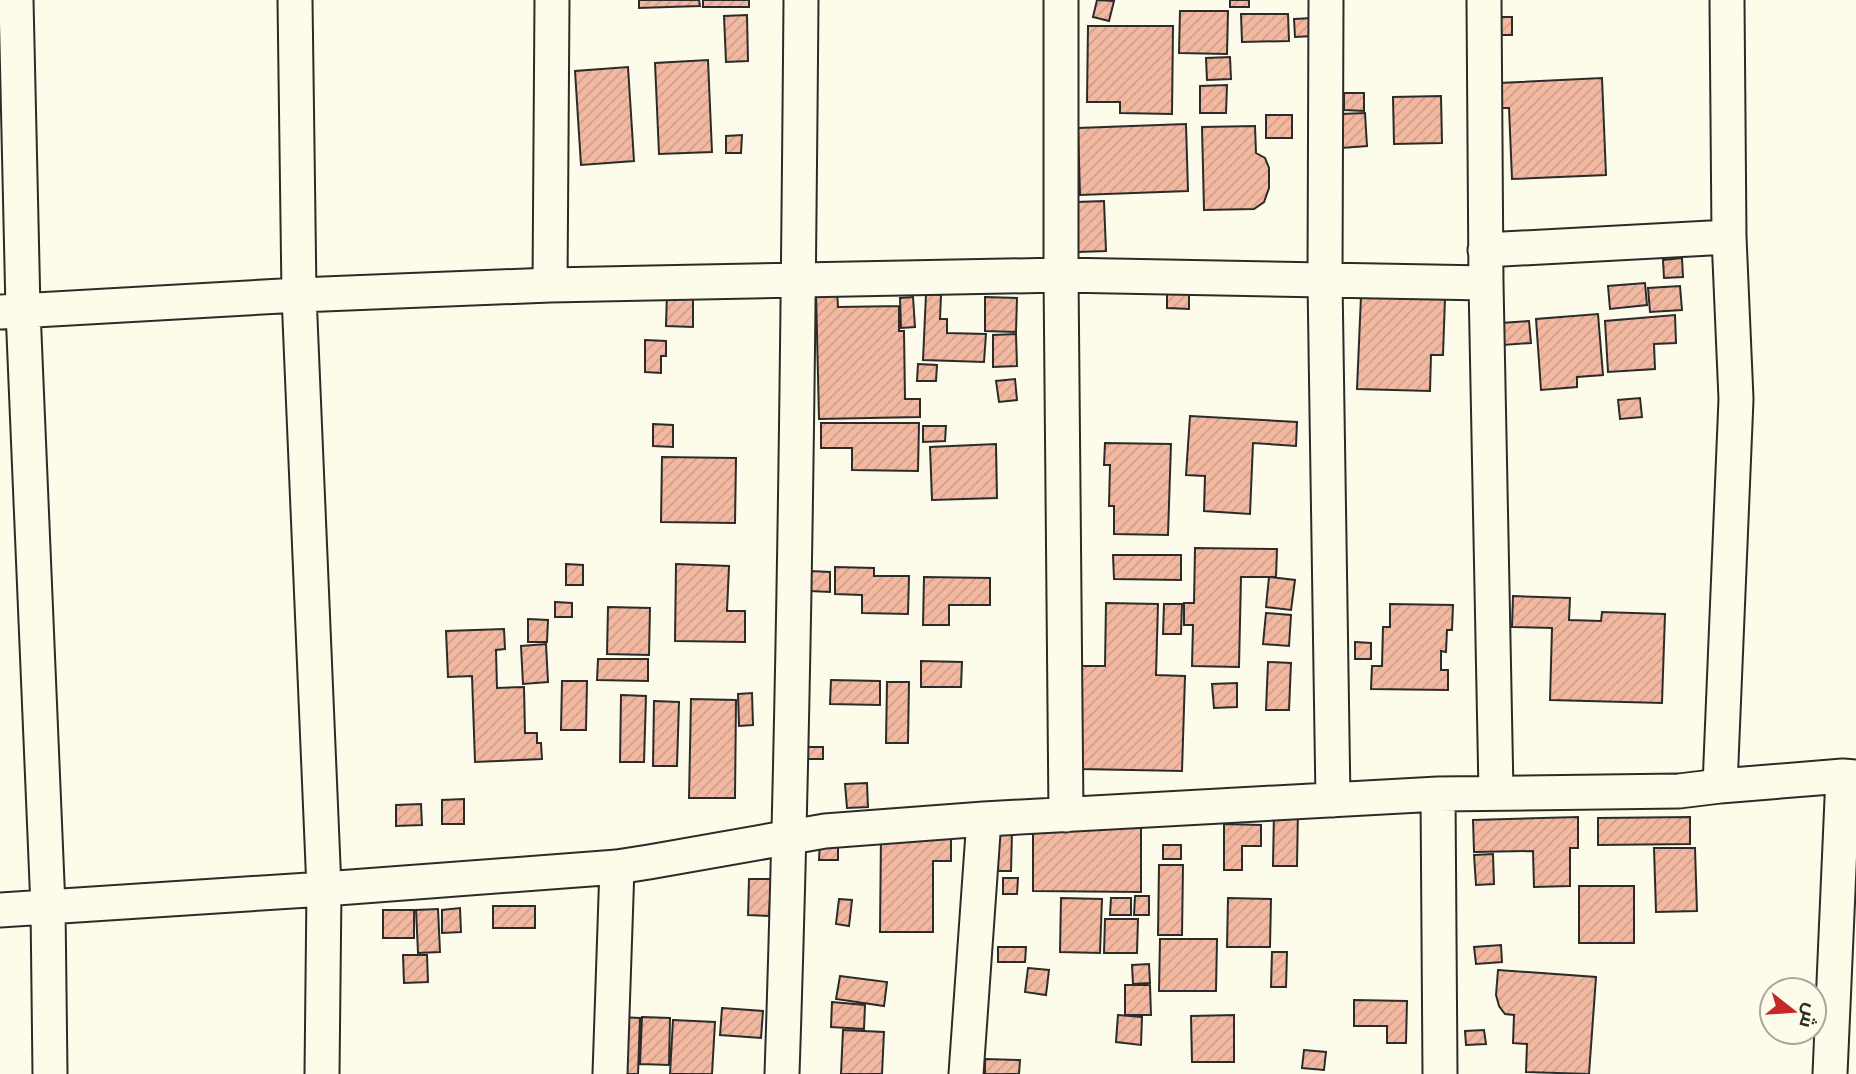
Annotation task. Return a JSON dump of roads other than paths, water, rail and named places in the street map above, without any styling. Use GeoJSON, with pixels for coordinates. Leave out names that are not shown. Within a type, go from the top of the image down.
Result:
{"type":"FeatureCollection","features":[{"type":"Feature","properties":{"kind":"street"},"geometry":{"type":"LineString","coordinates":[[16,0],[11,311],[47,907],[50,1074]]}},
{"type":"Feature","properties":{"kind":"street"},"geometry":{"type":"LineString","coordinates":[[295,0],[299,295],[324,889],[322,1074]]}},
{"type":"Feature","properties":{"kind":"street"},"geometry":{"type":"LineString","coordinates":[[550,285],[552,0]]}},
{"type":"Feature","properties":{"kind":"street"},"geometry":{"type":"LineString","coordinates":[[782,1074],[790,836],[801,0]]}},
{"type":"Feature","properties":{"kind":"street"},"geometry":{"type":"LineString","coordinates":[[1061,0],[1066,815]]}},
{"type":"Feature","properties":{"kind":"street"},"geometry":{"type":"LineString","coordinates":[[1326,0],[1325,281],[1333,800]]}},
{"type":"Feature","properties":{"kind":"street"},"geometry":{"type":"LineString","coordinates":[[1484,0],[1485,250],[1496,792]]}},
{"type":"Feature","properties":{"kind":"street"},"geometry":{"type":"LineString","coordinates":[[1720,786],[1736,399],[1729,237],[1727,0]]}},
{"type":"Feature","properties":{"kind":"street"},"geometry":{"type":"LineString","coordinates":[[1485,250],[1729,237]]}},
{"type":"Feature","properties":{"kind":"street"},"geometry":{"type":"LineString","coordinates":[[11,311],[299,295],[550,285],[1061,275],[1486,283]]}},
{"type":"Feature","properties":{"kind":"street"},"geometry":{"type":"LineString","coordinates":[[0,909],[617,867],[825,831],[1438,794],[1679,791],[1850,777],[1830,1074]]}},
{"type":"Feature","properties":{"kind":"street"},"geometry":{"type":"LineString","coordinates":[[1438,794],[1440,1074]]}},
{"type":"Feature","properties":{"kind":"street"},"geometry":{"type":"LineString","coordinates":[[966,1074],[984,820]]}},
{"type":"Feature","properties":{"kind":"street"},"geometry":{"type":"LineString","coordinates":[[610,1074],[617,867]]}}]}
